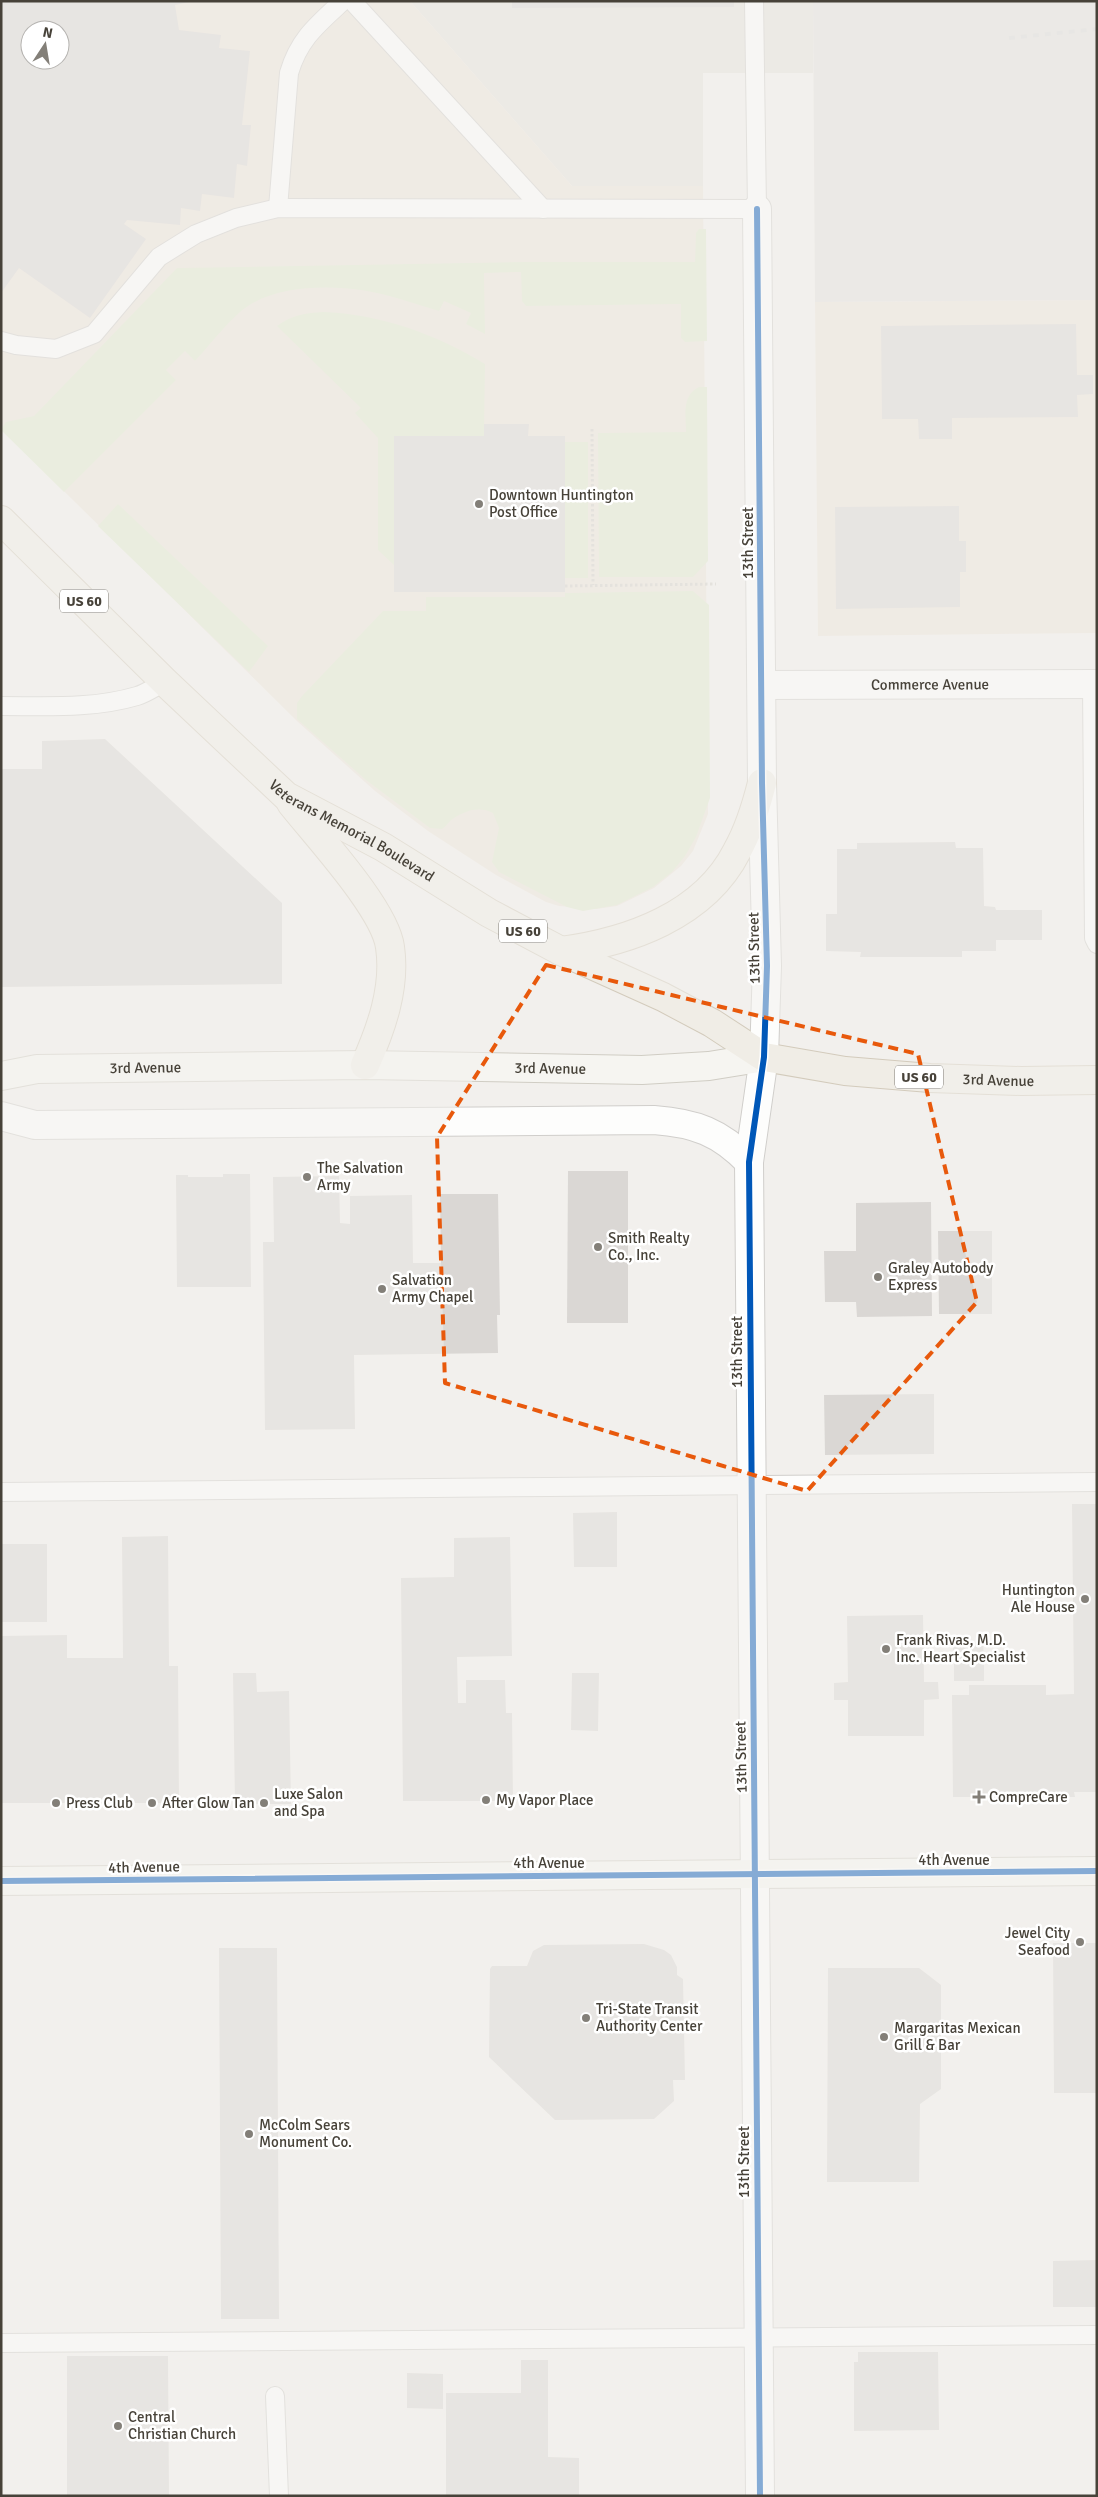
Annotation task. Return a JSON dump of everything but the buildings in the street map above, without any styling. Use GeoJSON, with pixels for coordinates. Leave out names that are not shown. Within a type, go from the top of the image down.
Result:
{"type":"FeatureCollection","features":[{"type":"Feature","properties":{"kind":"main road","name":"Veterans Memorial Boulevard"},"geometry":{"type":"LineString","coordinates":[[1,520],[165,682],[286,796],[383,847],[489,912],[561,951],[663,997],[712,1023],[764,1057]]}},
{"type":"Feature","properties":{"kind":"main road"},"geometry":{"type":"LineString","coordinates":[[561,951],[597,946],[634,935],[657,925],[687,907],[714,884],[737,853],[752,818],[762,783]]}},
{"type":"Feature","properties":{"kind":"main road"},"geometry":{"type":"LineString","coordinates":[[286,796],[374,907],[385,928],[390,946],[391,966],[388,1000],[381,1026],[365,1066]]}},
{"type":"Feature","properties":{"kind":"main road","name":"3rd Avenue"},"geometry":{"type":"LineString","coordinates":[[764,1057],[846,1071],[930,1078],[1020,1081],[1097,1080]]}},
{"type":"Feature","properties":{"kind":"street","name":"13th Street"},"geometry":{"type":"LineString","coordinates":[[757,209],[762,783],[767,966],[764,1057],[749,1162],[760,2496]]}},
{"type":"Feature","properties":{"kind":"street","name":"Commerce Avenue"},"geometry":{"type":"LineString","coordinates":[[762,685],[1094,684]]}},
{"type":"Feature","properties":{"kind":"street","name":"3rd Avenue"},"geometry":{"type":"LineString","coordinates":[[1,1076],[37,1069],[365,1066],[642,1070],[709,1066],[764,1057]]}},
{"type":"Feature","properties":{"kind":"street"},"geometry":{"type":"LineString","coordinates":[[1,1116],[35,1125],[654,1120],[679,1122],[704,1129],[727,1142],[749,1162]]}},
{"type":"Feature","properties":{"kind":"street","name":"4th Avenue"},"geometry":{"type":"LineString","coordinates":[[1,1881],[1097,1871]]}},
{"type":"Feature","properties":{"kind":"lane"},"geometry":{"type":"LineString","coordinates":[[278,208],[289,73],[295,53],[308,33],[343,1]]}},
{"type":"Feature","properties":{"kind":"lane"},"geometry":{"type":"LineString","coordinates":[[352,1],[543,209]]}},
{"type":"Feature","properties":{"kind":"lane"},"geometry":{"type":"LineString","coordinates":[[1,341],[16,345],[56,348],[94,334],[159,257],[196,234],[236,218],[278,208],[757,209],[754,1]]}},
{"type":"Feature","properties":{"kind":"lane"},"geometry":{"type":"LineString","coordinates":[[1,706],[73,706],[107,703],[139,696],[165,682]]}},
{"type":"Feature","properties":{"kind":"lane"},"geometry":{"type":"LineString","coordinates":[[1094,684],[1096,939]]}},
{"type":"Feature","properties":{"kind":"lane"},"geometry":{"type":"LineString","coordinates":[[1,1492],[342,1491],[751,1484],[1097,1482]]}},
{"type":"Feature","properties":{"kind":"lane"},"geometry":{"type":"LineString","coordinates":[[1,2343],[1097,2335]]}},
{"type":"Feature","properties":{"kind":"lane"},"geometry":{"type":"LineString","coordinates":[[276,2396],[279,2496]]}},
{"type":"Feature","properties":{"kind":"path"},"geometry":{"type":"LineString","coordinates":[[592,429],[593,585]]}},
{"type":"Feature","properties":{"kind":"path"},"geometry":{"type":"LineString","coordinates":[[565,586],[716,584]]}},
{"type":"Feature","properties":{"kind":"highlighted area"},"geometry":{"type":"Polygon","coordinates":[[[546,965],[918,1054],[977,1302],[807,1491],[445,1383],[437,1137],[546,965]]]}},
{"type":"Feature","properties":{"kind":"shaded area"},"geometry":{"type":"Polygon","coordinates":[[[1,1],[410,1],[572,186],[703,186],[708,814],[693,851],[681,866],[654,888],[617,906],[596,909],[559,906],[546,902],[496,875],[428,831],[375,791],[298,722],[1,429],[1,1]]]}},
{"type":"Feature","properties":{"kind":"shaded area"},"geometry":{"type":"Polygon","coordinates":[[[410,1],[813,1],[813,73],[703,73],[703,186],[572,186],[410,1]]]}},
{"type":"Feature","properties":{"kind":"shaded area"},"geometry":{"type":"Polygon","coordinates":[[[813,1],[1097,1],[1097,300],[815,302],[813,1]]]}},
{"type":"Feature","properties":{"kind":"shaded area"},"geometry":{"type":"Polygon","coordinates":[[[1097,300],[1097,633],[818,636],[815,302],[1097,300]]]}},
{"type":"Feature","properties":{"kind":"green space"},"geometry":{"type":"Polygon","coordinates":[[[699,229],[706,229],[707,341],[685,342],[681,338],[681,304],[526,306],[522,301],[521,272],[484,273],[485,334],[466,324],[471,313],[444,301],[439,311],[390,296],[361,290],[348,288],[303,289],[274,294],[248,306],[228,324],[195,361],[185,351],[166,370],[176,380],[64,492],[1,430],[6,422],[34,416],[177,268],[526,262],[695,262],[696,233],[699,229]]]}},
{"type":"Feature","properties":{"kind":"green space"},"geometry":{"type":"Polygon","coordinates":[[[323,312],[365,317],[407,327],[447,343],[485,364],[484,436],[394,436],[394,565],[378,550],[378,438],[355,413],[361,408],[277,326],[299,315],[323,312]]]}},
{"type":"Feature","properties":{"kind":"green space"},"geometry":{"type":"Polygon","coordinates":[[[699,387],[707,387],[708,561],[693,577],[599,577],[598,433],[686,432],[685,413],[687,401],[689,395],[699,387]]]}},
{"type":"Feature","properties":{"kind":"green space"},"geometry":{"type":"Polygon","coordinates":[[[565,442],[588,442],[588,578],[565,578],[565,442]]]}},
{"type":"Feature","properties":{"kind":"green space"},"geometry":{"type":"Polygon","coordinates":[[[118,504],[268,646],[249,672],[98,526],[118,504]]]}},
{"type":"Feature","properties":{"kind":"green space"},"geometry":{"type":"Polygon","coordinates":[[[693,591],[709,605],[710,798],[696,837],[685,856],[672,872],[653,887],[617,905],[583,911],[567,907],[499,872],[492,862],[499,828],[493,813],[478,809],[473,810],[454,818],[442,829],[430,828],[366,780],[297,719],[297,703],[302,696],[383,611],[426,611],[426,597],[565,597],[565,593],[693,591]]]}},
{"type":"Feature","properties":{"kind":"railway"},"geometry":{"type":"LineString","coordinates":[[1009,38],[1097,29]]}},
{"type":"Feature","properties":{"kind":"cycle path"},"geometry":{"type":"LineString","coordinates":[[757,209],[762,783],[767,966],[764,1057],[749,1162],[760,2496]]}},
{"type":"Feature","properties":{"kind":"cycle path"},"geometry":{"type":"LineString","coordinates":[[1,1881],[1097,1871]]}},
{"type":"Feature","properties":{"kind":"place","name":"Downtown Huntington Post Office"},"geometry":{"type":"Point","coordinates":[479,504]}},
{"type":"Feature","properties":{"kind":"place","name":"The Salvation Army"},"geometry":{"type":"Point","coordinates":[307,1177]}},
{"type":"Feature","properties":{"kind":"place","name":"Smith Realty Co., Inc."},"geometry":{"type":"Point","coordinates":[598,1247]}},
{"type":"Feature","properties":{"kind":"place","name":"Graley Autobody Express"},"geometry":{"type":"Point","coordinates":[878,1277]}},
{"type":"Feature","properties":{"kind":"place","name":"Salvation Army Chapel"},"geometry":{"type":"Point","coordinates":[382,1289]}},
{"type":"Feature","properties":{"kind":"place","name":"Huntington Ale House"},"geometry":{"type":"Point","coordinates":[1085,1599]}},
{"type":"Feature","properties":{"kind":"place","name":"Frank Rivas, M.D. Inc. Heart Specialist"},"geometry":{"type":"Point","coordinates":[886,1649]}},
{"type":"Feature","properties":{"kind":"place","name":"CompreCare"},"geometry":{"type":"Point","coordinates":[979,1797]}},
{"type":"Feature","properties":{"kind":"place","name":"My Vapor Place"},"geometry":{"type":"Point","coordinates":[486,1800]}},
{"type":"Feature","properties":{"kind":"place","name":"Press Club"},"geometry":{"type":"Point","coordinates":[56,1803]}},
{"type":"Feature","properties":{"kind":"place","name":"After Glow Tan"},"geometry":{"type":"Point","coordinates":[152,1803]}},
{"type":"Feature","properties":{"kind":"place","name":"Luxe Salon and Spa"},"geometry":{"type":"Point","coordinates":[264,1803]}},
{"type":"Feature","properties":{"kind":"place","name":"Jewel City Seafood"},"geometry":{"type":"Point","coordinates":[1080,1942]}},
{"type":"Feature","properties":{"kind":"place","name":"Tri-State Transit Authority Center"},"geometry":{"type":"Point","coordinates":[586,2018]}},
{"type":"Feature","properties":{"kind":"place","name":"Margaritas Mexican Grill & Bar"},"geometry":{"type":"Point","coordinates":[884,2037]}},
{"type":"Feature","properties":{"kind":"place","name":"McColm Sears Monument Co."},"geometry":{"type":"Point","coordinates":[249,2134]}},
{"type":"Feature","properties":{"kind":"place","name":"Central Christian Church"},"geometry":{"type":"Point","coordinates":[118,2426]}}]}
